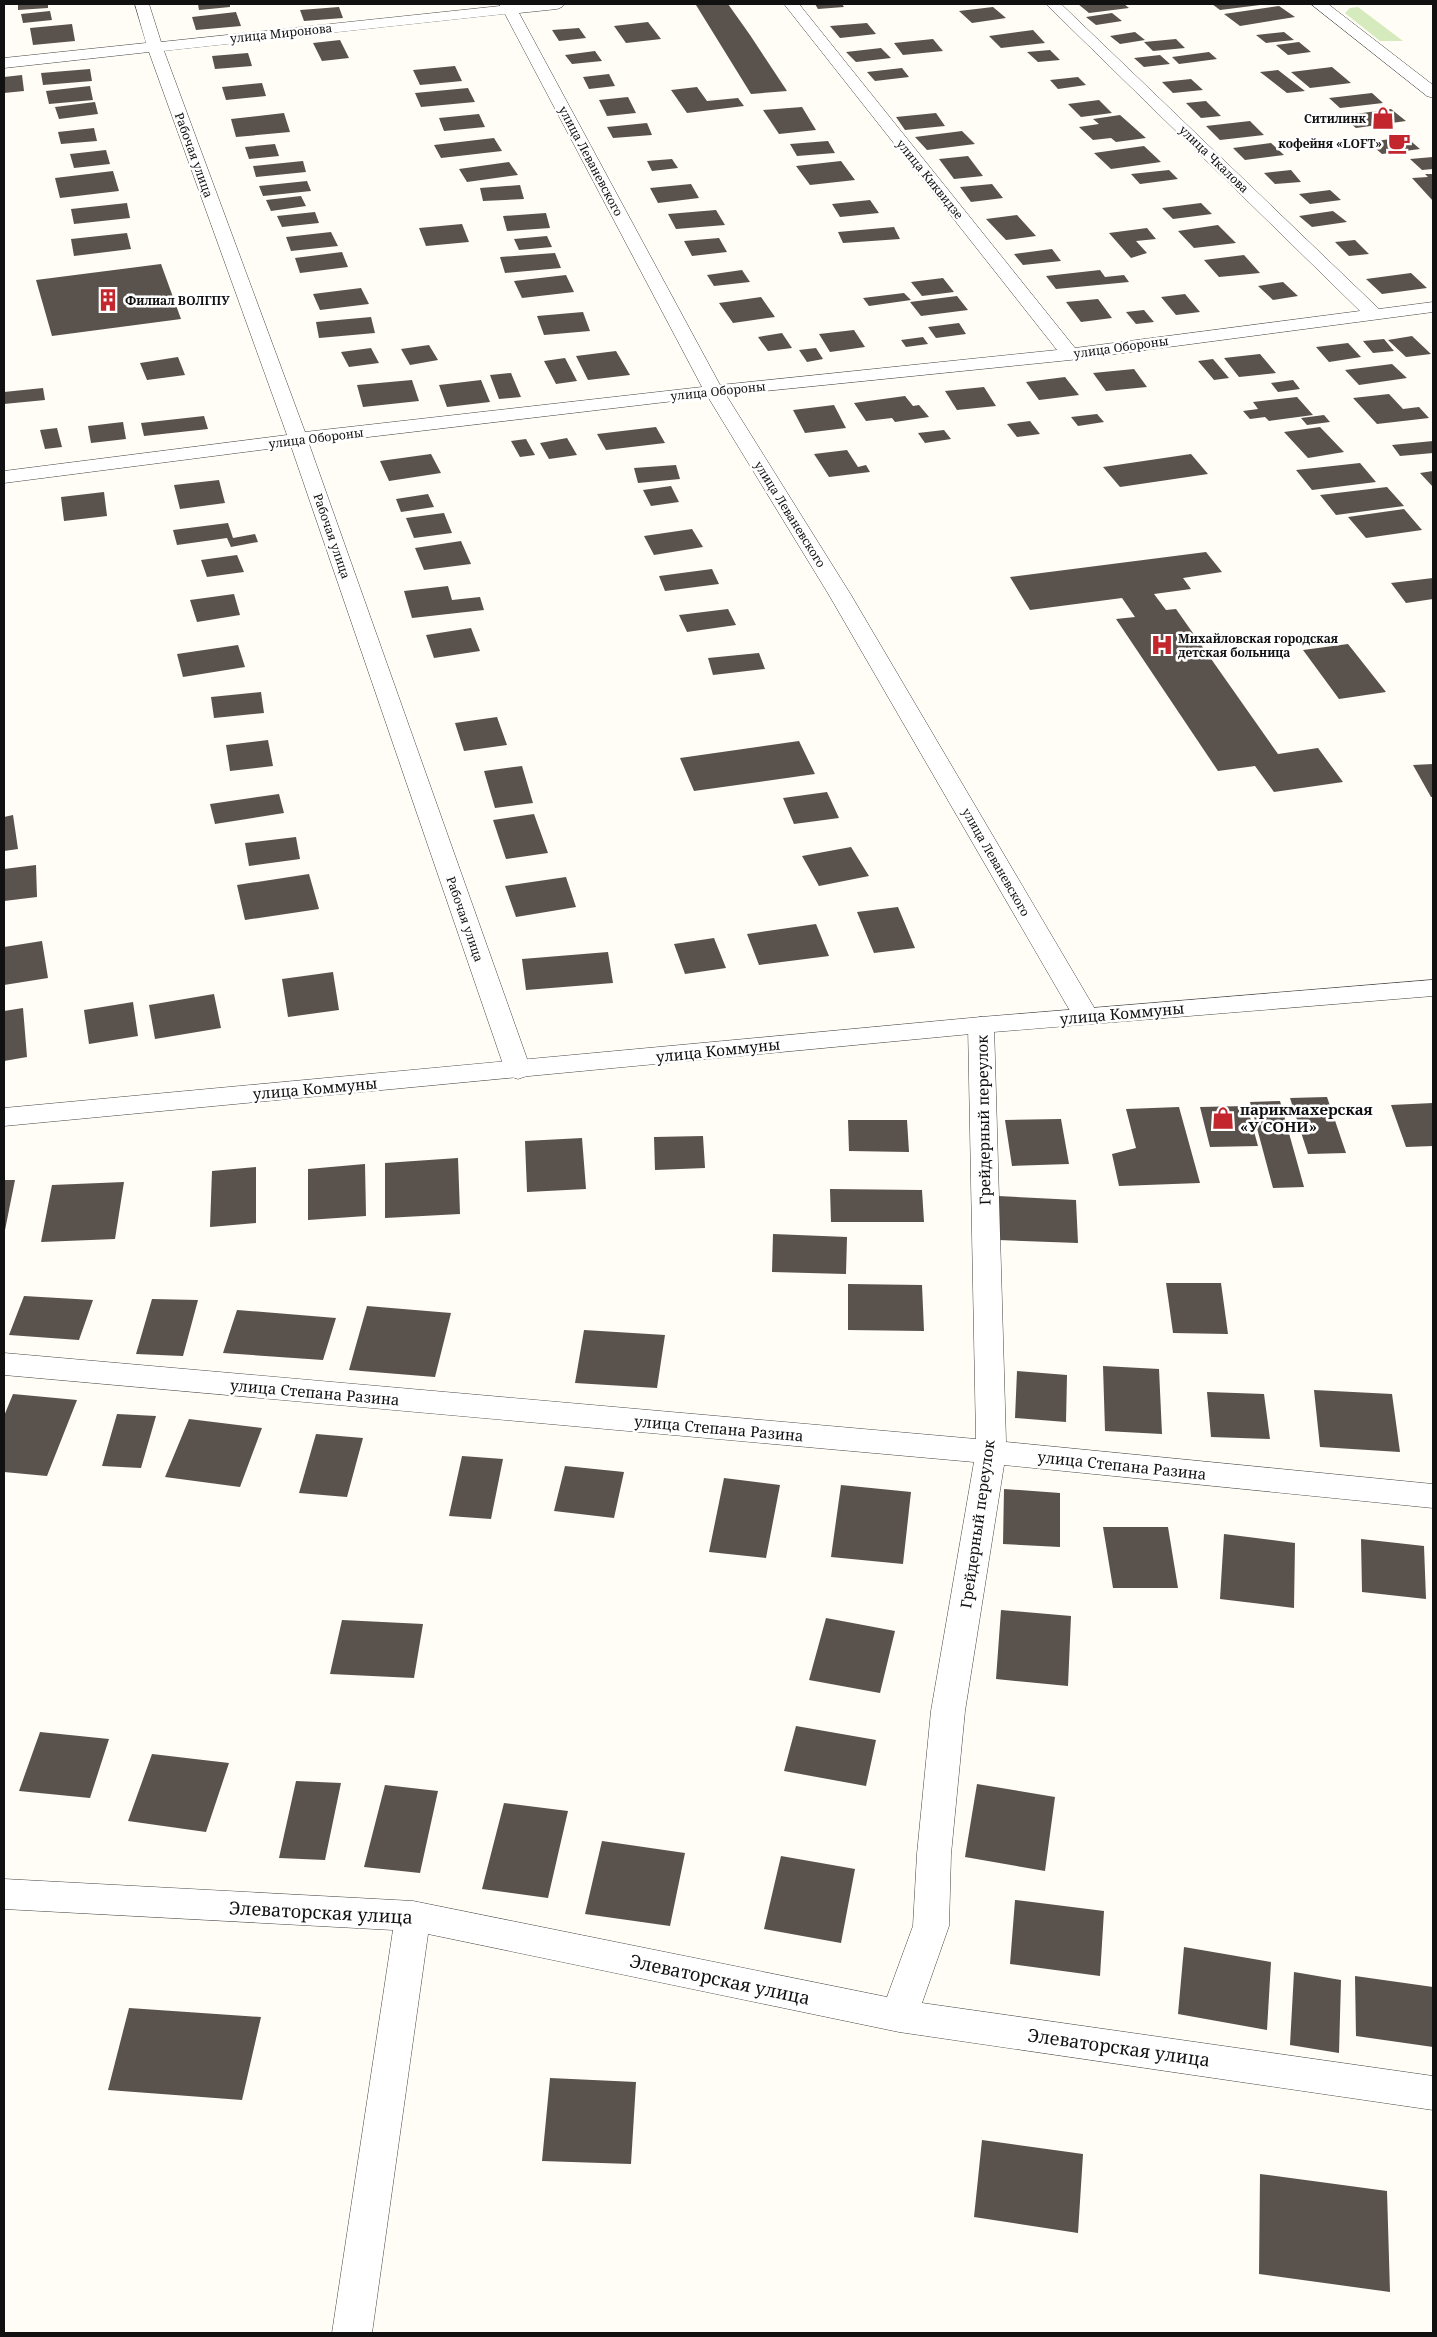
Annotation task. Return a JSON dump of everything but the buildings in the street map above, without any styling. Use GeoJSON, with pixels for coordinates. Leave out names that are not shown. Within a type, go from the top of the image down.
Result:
{"type":"FeatureCollection","features":[{"type":"Feature","properties":{"kind":"street","name":"Рабочая улица"},"geometry":{"type":"LineString","coordinates":[[142,4],[155,46],[298,440],[518,1070]]}},
{"type":"Feature","properties":{"kind":"street","name":"улица Миронова"},"geometry":{"type":"LineString","coordinates":[[4,63],[509,6],[557,4]]}},
{"type":"Feature","properties":{"kind":"street","name":"улица Киквидзе"},"geometry":{"type":"LineString","coordinates":[[790,4],[1070,354]]}},
{"type":"Feature","properties":{"kind":"street","name":"улица Чкалова"},"geometry":{"type":"LineString","coordinates":[[1053,4],[1374,314]]}},
{"type":"Feature","properties":{"kind":"street"},"geometry":{"type":"LineString","coordinates":[[1319,4],[1433,93]]}},
{"type":"Feature","properties":{"kind":"street","name":"улица Леваневского"},"geometry":{"type":"LineString","coordinates":[[509,6],[714,391],[840,595],[1086,1016]]}},
{"type":"Feature","properties":{"kind":"street","name":"улица Обороны"},"geometry":{"type":"LineString","coordinates":[[4,477],[714,391],[1070,354],[1433,307]]}},
{"type":"Feature","properties":{"kind":"street","name":"улица Коммуны"},"geometry":{"type":"LineString","coordinates":[[4,1117],[981,1025],[1433,988]]}},
{"type":"Feature","properties":{"kind":"street","name":"Грейдерный переулок"},"geometry":{"type":"LineString","coordinates":[[899,2016],[931,1926],[934,1854],[948,1711],[990,1452],[981,1025]]}},
{"type":"Feature","properties":{"kind":"street","name":"улица Степана Разина"},"geometry":{"type":"LineString","coordinates":[[4,1364],[990,1452],[1433,1496]]}},
{"type":"Feature","properties":{"kind":"street","name":"Элеваторская улица"},"geometry":{"type":"LineString","coordinates":[[4,1894],[413,1916],[899,2016],[1433,2093]]}},
{"type":"Feature","properties":{"kind":"street"},"geometry":{"type":"LineString","coordinates":[[352,2333],[413,1916]]}},
{"type":"Feature","properties":{"kind":"green space"},"geometry":{"type":"Polygon","coordinates":[[[1358,7],[1403,41],[1380,41],[1345,13],[1350,8],[1358,7]]]}},
{"type":"Feature","properties":{"kind":"place","name":"Ситилинк"},"geometry":{"type":"Point","coordinates":[1383,118]}},
{"type":"Feature","properties":{"kind":"place","name":"кофейня «LOFT»"},"geometry":{"type":"Point","coordinates":[1399,143]}},
{"type":"Feature","properties":{"kind":"place","name":"Филиал ВОЛГПУ"},"geometry":{"type":"Point","coordinates":[108,300]}},
{"type":"Feature","properties":{"kind":"place","name":"Михайловская городская детская больница"},"geometry":{"type":"Point","coordinates":[1162,645]}},
{"type":"Feature","properties":{"kind":"place","name":"парикмахерская «У СОНИ»"},"geometry":{"type":"Point","coordinates":[1223,1118]}}]}
